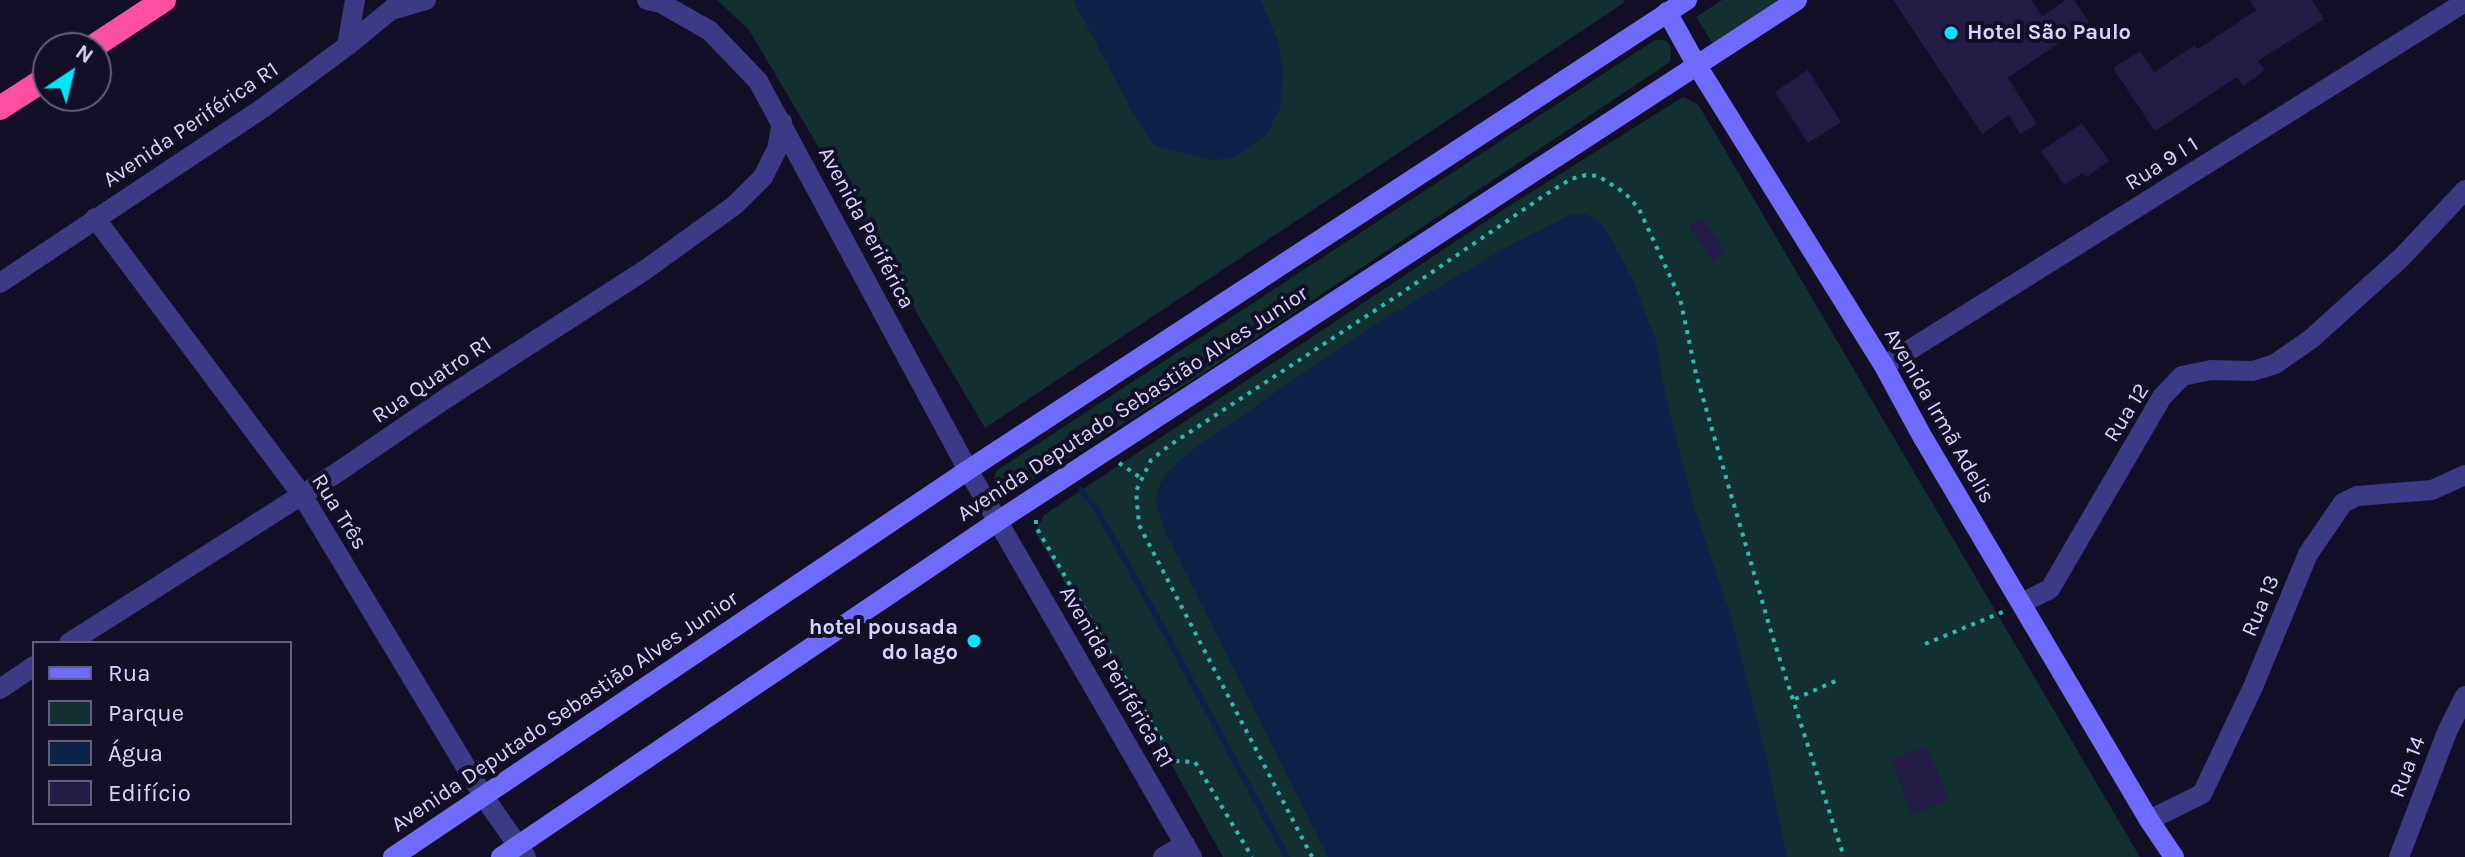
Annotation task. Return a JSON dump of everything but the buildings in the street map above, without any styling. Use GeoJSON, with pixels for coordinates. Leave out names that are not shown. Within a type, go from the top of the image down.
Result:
{"type":"FeatureCollection","features":[{"type":"Feature","properties":{"kind":"highway"},"geometry":{"type":"LineString","coordinates":[[112,34],[164,0]]}},
{"type":"Feature","properties":{"kind":"highway"},"geometry":{"type":"LineString","coordinates":[[0,108],[32,87]]}},
{"type":"Feature","properties":{"kind":"street"},"geometry":{"type":"LineString","coordinates":[[347,46],[355,0]]}},
{"type":"Feature","properties":{"kind":"street"},"geometry":{"type":"LineString","coordinates":[[399,4],[426,0]]}},
{"type":"Feature","properties":{"kind":"street","name":"Avenida Periférica"},"geometry":{"type":"LineString","coordinates":[[647,0],[661,3],[710,31],[758,81],[998,521]]}},
{"type":"Feature","properties":{"kind":"street","name":"Avenida Deputado Sebastião Alves Junior"},"geometry":{"type":"LineString","coordinates":[[393,857],[1664,6],[1687,0]]}},
{"type":"Feature","properties":{"kind":"street","name":"Avenida Deputado Sebastião Alves Junior"},"geometry":{"type":"LineString","coordinates":[[515,853],[998,521],[1797,0]]}},
{"type":"Feature","properties":{"kind":"street","name":"Rua 9 I 1"},"geometry":{"type":"LineString","coordinates":[[1884,366],[2465,2]]}},
{"type":"Feature","properties":{"kind":"street","name":"Avenida Periférica R1"},"geometry":{"type":"LineString","coordinates":[[0,283],[263,108],[399,4]]}},
{"type":"Feature","properties":{"kind":"street","name":"Avenida Irmã Adelis"},"geometry":{"type":"LineString","coordinates":[[1664,6],[1696,64],[1884,366],[1922,436],[2149,820],[2174,857]]}},
{"type":"Feature","properties":{"kind":"street","name":"Rua Quatro R1"},"geometry":{"type":"LineString","coordinates":[[72,641],[302,495],[645,270],[735,205],[763,177],[777,149],[782,122]]}},
{"type":"Feature","properties":{"kind":"street","name":"Rua 12"},"geometry":{"type":"LineString","coordinates":[[2022,603],[2050,589],[2162,397],[2182,376],[2211,370],[2253,371],[2275,364],[2311,339],[2380,278],[2465,190]]}},
{"type":"Feature","properties":{"kind":"street","name":"Rua Três"},"geometry":{"type":"LineString","coordinates":[[95,218],[302,495],[515,853]]}},
{"type":"Feature","properties":{"kind":"street","name":"Rua 13"},"geometry":{"type":"LineString","coordinates":[[2149,820],[2202,794],[2253,687],[2308,554],[2343,503],[2357,496],[2432,490],[2465,475]]}},
{"type":"Feature","properties":{"kind":"street","name":"Avenida Periférica R1"},"geometry":{"type":"LineString","coordinates":[[998,521],[1188,850]]}},
{"type":"Feature","properties":{"kind":"street"},"geometry":{"type":"LineString","coordinates":[[0,689],[32,667]]}},
{"type":"Feature","properties":{"kind":"street","name":"Rua 14"},"geometry":{"type":"LineString","coordinates":[[2399,857],[2447,732],[2465,696]]}},
{"type":"Feature","properties":{"kind":"street"},"geometry":{"type":"LineString","coordinates":[[1163,857],[1188,850]]}},
{"type":"Feature","properties":{"kind":"path"},"geometry":{"type":"LineString","coordinates":[[1312,857],[1139,525],[1136,491],[1151,460],[1170,445],[1545,195],[1571,179],[1586,175],[1598,176],[1625,193],[1639,209],[1680,298],[1696,374],[1772,635],[1844,857]]}},
{"type":"Feature","properties":{"kind":"path"},"geometry":{"type":"LineString","coordinates":[[1041,513],[1036,527],[1174,761],[1195,762],[1252,857]]}},
{"type":"Feature","properties":{"kind":"path"},"geometry":{"type":"LineString","coordinates":[[1925,644],[2022,603]]}},
{"type":"Feature","properties":{"kind":"path"},"geometry":{"type":"LineString","coordinates":[[1794,699],[1840,679]]}},
{"type":"Feature","properties":{"kind":"green space"},"geometry":{"type":"Polygon","coordinates":[[[717,0],[1625,2],[985,428],[749,30],[717,0]]]}},
{"type":"Feature","properties":{"kind":"green space"},"geometry":{"type":"Polygon","coordinates":[[[1722,0],[1806,0],[1720,55],[1696,17],[1722,0]]]}},
{"type":"Feature","properties":{"kind":"green space"},"geometry":{"type":"Polygon","coordinates":[[[1655,40],[1665,40],[1671,47],[1670,62],[1202,374],[1011,494],[1000,492],[994,478],[996,471],[1655,40]]]}},
{"type":"Feature","properties":{"kind":"green space"},"geometry":{"type":"Polygon","coordinates":[[[1683,97],[1698,104],[2140,857],[1223,857],[1035,532],[1044,515],[1512,204],[1683,97]]]}},
{"type":"Feature","properties":{"kind":"water"},"geometry":{"type":"Polygon","coordinates":[[[1073,0],[1261,0],[1279,44],[1283,74],[1281,105],[1267,134],[1236,157],[1213,160],[1155,146],[1139,124],[1073,0]]]}},
{"type":"Feature","properties":{"kind":"water"},"geometry":{"type":"Polygon","coordinates":[[[1585,214],[1600,221],[1611,239],[1631,276],[1655,338],[1668,407],[1695,510],[1729,610],[1767,760],[1787,857],[1328,857],[1166,534],[1155,502],[1160,484],[1169,470],[1192,450],[1370,327],[1507,247],[1571,215],[1585,214]]]}},
{"type":"Feature","properties":{"kind":"waterway"},"geometry":{"type":"LineString","coordinates":[[1081,490],[1097,510],[1287,857]]}},
{"type":"Feature","properties":{"kind":"place","name":"Hotel São Paulo"},"geometry":{"type":"Point","coordinates":[1951,33]}},
{"type":"Feature","properties":{"kind":"place","name":"hotel pousada do lago"},"geometry":{"type":"Point","coordinates":[974,641]}}]}
